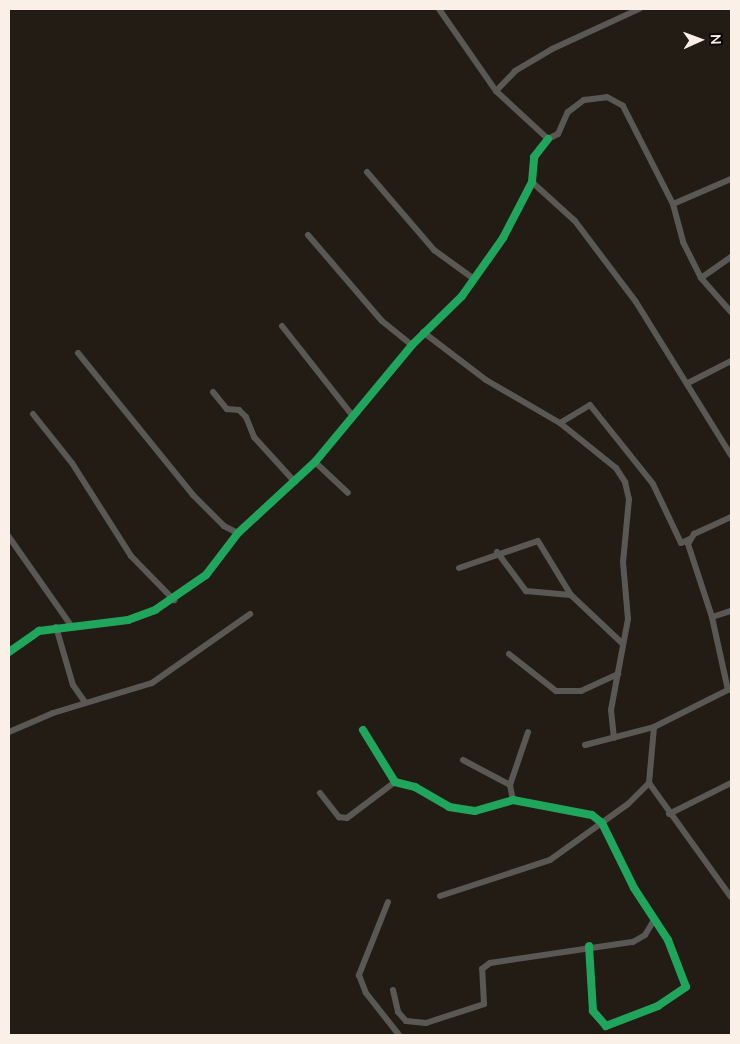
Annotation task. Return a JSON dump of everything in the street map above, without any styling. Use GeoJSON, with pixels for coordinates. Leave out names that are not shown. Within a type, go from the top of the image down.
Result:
{"type":"FeatureCollection","features":[{"type":"Feature","properties":{"kind":"street"},"geometry":{"type":"LineString","coordinates":[[439,9],[496,91],[548,139]]}},
{"type":"Feature","properties":{"kind":"street"},"geometry":{"type":"LineString","coordinates":[[496,91],[515,71],[552,49],[640,9]]}},
{"type":"Feature","properties":{"kind":"street"},"geometry":{"type":"LineString","coordinates":[[9,652],[39,631],[70,624],[128,620],[174,600],[206,576],[238,533],[296,482],[315,462],[352,415],[423,332],[474,279],[503,238],[532,182],[534,157],[548,139],[558,134],[568,112],[584,100],[616,99],[635,123],[674,204],[683,242],[702,278],[731,312]]}},
{"type":"Feature","properties":{"kind":"street"},"geometry":{"type":"LineString","coordinates":[[366,172],[434,250],[474,279]]}},
{"type":"Feature","properties":{"kind":"street"},"geometry":{"type":"LineString","coordinates":[[674,204],[731,179]]}},
{"type":"Feature","properties":{"kind":"street"},"geometry":{"type":"LineString","coordinates":[[532,182],[575,221],[688,383],[731,455]]}},
{"type":"Feature","properties":{"kind":"street"},"geometry":{"type":"LineString","coordinates":[[308,235],[382,321],[412,345]]}},
{"type":"Feature","properties":{"kind":"street"},"geometry":{"type":"LineString","coordinates":[[702,278],[731,257]]}},
{"type":"Feature","properties":{"kind":"street"},"geometry":{"type":"LineString","coordinates":[[282,326],[352,415]]}},
{"type":"Feature","properties":{"kind":"street"},"geometry":{"type":"LineString","coordinates":[[423,332],[493,385],[560,423],[616,468],[628,491],[623,562],[628,619],[611,710],[614,738]]}},
{"type":"Feature","properties":{"kind":"street"},"geometry":{"type":"LineString","coordinates":[[78,353],[193,495],[224,526],[238,533]]}},
{"type":"Feature","properties":{"kind":"street"},"geometry":{"type":"LineString","coordinates":[[688,383],[731,361]]}},
{"type":"Feature","properties":{"kind":"street"},"geometry":{"type":"LineString","coordinates":[[213,392],[227,409],[239,410],[246,417],[254,436],[296,482]]}},
{"type":"Feature","properties":{"kind":"street"},"geometry":{"type":"LineString","coordinates":[[560,423],[590,405],[653,484],[681,543],[731,517]]}},
{"type":"Feature","properties":{"kind":"street"},"geometry":{"type":"LineString","coordinates":[[33,414],[72,463],[132,556],[174,600]]}},
{"type":"Feature","properties":{"kind":"street"},"geometry":{"type":"LineString","coordinates":[[315,462],[348,493]]}},
{"type":"Feature","properties":{"kind":"street"},"geometry":{"type":"LineString","coordinates":[[9,537],[70,624]]}},
{"type":"Feature","properties":{"kind":"street"},"geometry":{"type":"LineString","coordinates":[[586,745],[654,726],[729,690],[712,617],[689,555],[690,538]]}},
{"type":"Feature","properties":{"kind":"street"},"geometry":{"type":"LineString","coordinates":[[459,568],[497,552],[538,541],[571,595],[623,644]]}},
{"type":"Feature","properties":{"kind":"street"},"geometry":{"type":"LineString","coordinates":[[497,552],[526,592],[571,595]]}},
{"type":"Feature","properties":{"kind":"street"},"geometry":{"type":"LineString","coordinates":[[712,617],[731,611]]}},
{"type":"Feature","properties":{"kind":"street"},"geometry":{"type":"LineString","coordinates":[[9,732],[85,702],[152,683],[250,614]]}},
{"type":"Feature","properties":{"kind":"street"},"geometry":{"type":"LineString","coordinates":[[56,627],[73,686],[85,702]]}},
{"type":"Feature","properties":{"kind":"street"},"geometry":{"type":"LineString","coordinates":[[509,654],[556,691],[581,691],[618,674]]}},
{"type":"Feature","properties":{"kind":"street"},"geometry":{"type":"LineString","coordinates":[[654,726],[649,783],[669,814],[731,897]]}},
{"type":"Feature","properties":{"kind":"street"},"geometry":{"type":"LineString","coordinates":[[363,730],[395,782],[415,787],[459,809],[475,811],[513,800],[592,815],[602,823],[686,980],[683,991],[658,1006],[606,1026],[593,1011],[589,946]]}},
{"type":"Feature","properties":{"kind":"street"},"geometry":{"type":"LineString","coordinates":[[513,800],[510,785],[528,732]]}},
{"type":"Feature","properties":{"kind":"street"},"geometry":{"type":"LineString","coordinates":[[463,760],[510,785]]}},
{"type":"Feature","properties":{"kind":"street"},"geometry":{"type":"LineString","coordinates":[[320,793],[339,817],[347,818],[395,782]]}},
{"type":"Feature","properties":{"kind":"street"},"geometry":{"type":"LineString","coordinates":[[440,896],[550,860],[602,823],[649,783]]}},
{"type":"Feature","properties":{"kind":"street"},"geometry":{"type":"LineString","coordinates":[[669,814],[731,783]]}},
{"type":"Feature","properties":{"kind":"street"},"geometry":{"type":"LineString","coordinates":[[388,902],[359,975],[366,993],[399,1035]]}},
{"type":"Feature","properties":{"kind":"street"},"geometry":{"type":"LineString","coordinates":[[392,990],[398,1012],[418,1025],[484,1004],[482,969],[490,963],[589,946],[633,942],[645,935],[654,920]]}},
{"type":"Feature","properties":{"kind":"cycle path"},"geometry":{"type":"LineString","coordinates":[[9,652],[39,631],[128,620],[155,610],[206,575],[238,533],[315,462],[412,345],[462,296],[503,238],[532,182],[534,157],[548,139]]}},
{"type":"Feature","properties":{"kind":"cycle path"},"geometry":{"type":"LineString","coordinates":[[363,730],[395,782],[415,787],[449,807],[475,811],[513,800],[592,815],[602,823],[634,888],[668,940],[686,987],[658,1006],[606,1026],[593,1011],[589,946]]}}]}
